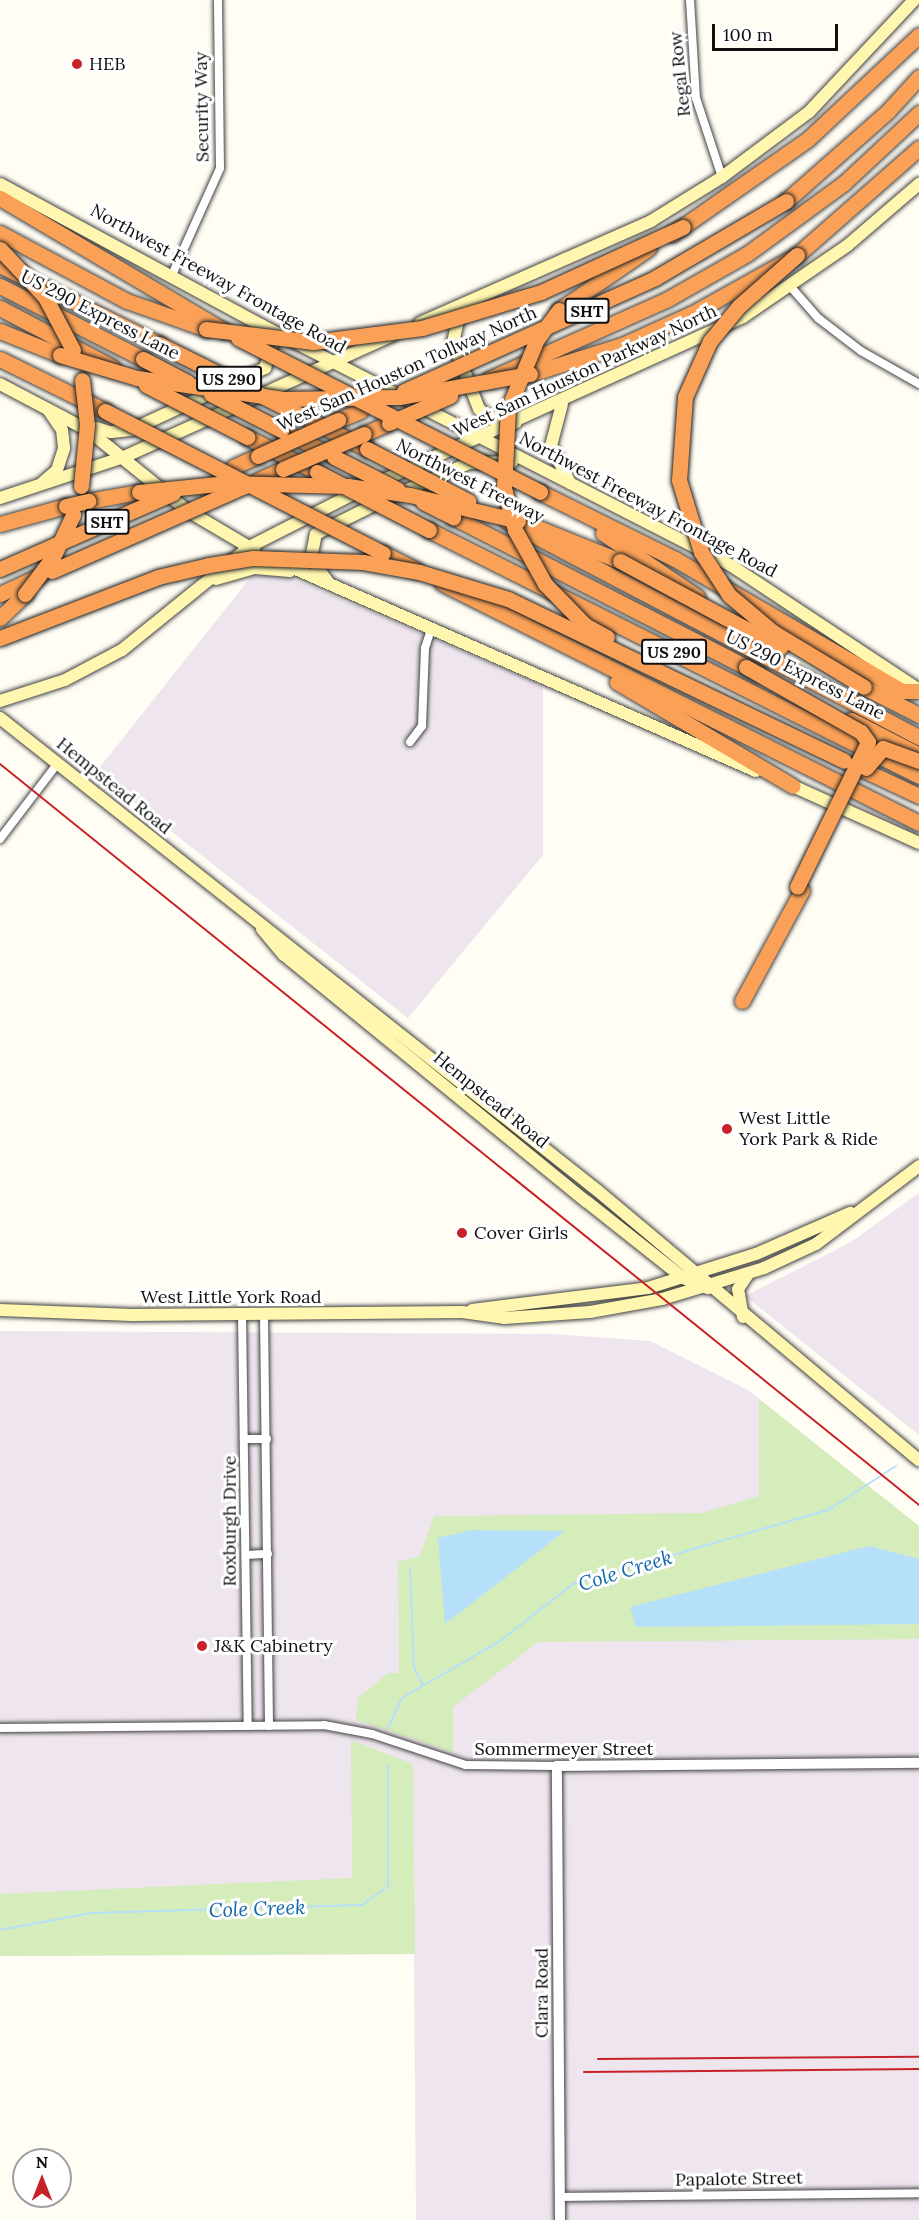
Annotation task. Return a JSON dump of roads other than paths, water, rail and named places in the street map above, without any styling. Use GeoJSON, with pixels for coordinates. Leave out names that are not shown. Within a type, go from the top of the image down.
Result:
{"type":"FeatureCollection","features":[{"type":"Feature","properties":{"kind":"highway"},"geometry":{"type":"LineString","coordinates":[[675,681],[585,625],[545,584],[514,530],[504,488],[502,444],[520,375],[559,310],[808,139],[919,35]]}},
{"type":"Feature","properties":{"kind":"highway","name":"West Sam Houston Tollway North"},"geometry":{"type":"LineString","coordinates":[[0,570],[593,308],[714,248],[786,201],[888,111],[919,77]]}},
{"type":"Feature","properties":{"kind":"highway","name":"SHT"},"geometry":{"type":"LineString","coordinates":[[0,594],[652,306],[794,222],[919,113]]}},
{"type":"Feature","properties":{"kind":"highway"},"geometry":{"type":"LineString","coordinates":[[864,687],[773,632],[729,595],[701,552],[679,480],[685,397],[710,341],[739,306],[919,148]]}},
{"type":"Feature","properties":{"kind":"highway"},"geometry":{"type":"LineString","coordinates":[[0,198],[228,333],[538,495],[635,553],[832,692]]}},
{"type":"Feature","properties":{"kind":"highway"},"geometry":{"type":"LineString","coordinates":[[0,208],[61,234]]}},
{"type":"Feature","properties":{"kind":"highway"},"geometry":{"type":"LineString","coordinates":[[0,233],[127,301],[174,320],[217,332],[313,342],[422,328],[488,310],[683,227]]}},
{"type":"Feature","properties":{"kind":"highway"},"geometry":{"type":"LineString","coordinates":[[0,249],[36,284],[61,323],[82,380],[87,432],[81,486],[60,543],[35,582],[0,618]]}},
{"type":"Feature","properties":{"kind":"highway"},"geometry":{"type":"LineString","coordinates":[[0,332],[127,375],[204,390],[284,399],[399,397],[497,382],[612,348],[693,314],[797,255]]}},
{"type":"Feature","properties":{"kind":"highway","name":"Northwest Freeway"},"geometry":{"type":"LineString","coordinates":[[0,265],[476,505],[919,737]]}},
{"type":"Feature","properties":{"kind":"highway","name":"US 290 Express Lane"},"geometry":{"type":"LineString","coordinates":[[0,286],[919,755]]}},
{"type":"Feature","properties":{"kind":"highway","name":"US 290"},"geometry":{"type":"LineString","coordinates":[[0,308],[429,530],[919,776]]}},
{"type":"Feature","properties":{"kind":"highway"},"geometry":{"type":"LineString","coordinates":[[0,359],[919,823]]}},
{"type":"Feature","properties":{"kind":"highway"},"geometry":{"type":"LineString","coordinates":[[0,524],[88,501],[192,486],[290,482],[410,495],[570,538],[919,715]]}},
{"type":"Feature","properties":{"kind":"highway"},"geometry":{"type":"LineString","coordinates":[[538,495],[675,559],[902,691],[919,690]]}},
{"type":"Feature","properties":{"kind":"highway"},"geometry":{"type":"LineString","coordinates":[[0,638],[158,577],[253,558],[351,561],[419,572],[508,599],[919,796]]}},
{"type":"Feature","properties":{"kind":"highway"},"geometry":{"type":"LineString","coordinates":[[514,620],[794,786]]}},
{"type":"Feature","properties":{"kind":"highway"},"geometry":{"type":"LineString","coordinates":[[746,667],[861,732],[868,742],[800,889],[742,1001],[800,889],[876,753],[894,749],[919,761]]}},
{"type":"Feature","properties":{"kind":"main road"},"geometry":{"type":"LineString","coordinates":[[0,498],[32,490],[124,457],[651,221],[722,177],[809,112],[914,0]]}},
{"type":"Feature","properties":{"kind":"main road","name":"Northwest Freeway Frontage Road"},"geometry":{"type":"LineString","coordinates":[[0,184],[261,325],[732,566],[919,690]]}},
{"type":"Feature","properties":{"kind":"main road","name":"West Sam Houston Parkway North"},"geometry":{"type":"LineString","coordinates":[[0,701],[65,680],[122,650],[249,548],[322,506],[483,439],[682,348],[790,286],[919,184]]}},
{"type":"Feature","properties":{"kind":"main road"},"geometry":{"type":"LineString","coordinates":[[465,303],[453,342],[479,409],[492,419],[519,423]]}},
{"type":"Feature","properties":{"kind":"main road"},"geometry":{"type":"LineString","coordinates":[[74,422],[111,432],[131,430],[265,368],[272,345],[261,325]]}},
{"type":"Feature","properties":{"kind":"main road"},"geometry":{"type":"LineString","coordinates":[[0,384],[74,422],[124,457],[188,511],[249,548],[919,843]]}},
{"type":"Feature","properties":{"kind":"main road"},"geometry":{"type":"LineString","coordinates":[[562,404],[551,446],[571,484]]}},
{"type":"Feature","properties":{"kind":"main road"},"geometry":{"type":"LineString","coordinates":[[32,490],[57,470],[64,448],[62,430],[48,408]]}},
{"type":"Feature","properties":{"kind":"main road"},"geometry":{"type":"LineString","coordinates":[[332,586],[315,568],[310,548],[316,534],[332,523],[469,463],[528,463]]}},
{"type":"Feature","properties":{"kind":"main road"},"geometry":{"type":"LineString","coordinates":[[204,584],[255,568],[303,573]]}},
{"type":"Feature","properties":{"kind":"main road","name":"Hempstead Road"},"geometry":{"type":"LineString","coordinates":[[0,718],[262,928],[292,945],[699,1274],[708,1288]]}},
{"type":"Feature","properties":{"kind":"main road","name":"Hempstead Road"},"geometry":{"type":"LineString","coordinates":[[262,928],[284,955],[684,1278],[708,1288],[919,1460]]}},
{"type":"Feature","properties":{"kind":"main road","name":"West Little York Road"},"geometry":{"type":"LineString","coordinates":[[462,1312],[504,1318],[590,1312],[708,1288],[748,1274],[816,1244],[856,1211],[919,1166]]}},
{"type":"Feature","properties":{"kind":"main road","name":"West Little York Road"},"geometry":{"type":"LineString","coordinates":[[0,1310],[243,1315],[462,1312],[684,1278],[856,1211]]}},
{"type":"Feature","properties":{"kind":"main road"},"geometry":{"type":"LineString","coordinates":[[743,1317],[738,1288],[748,1274]]}},
{"type":"Feature","properties":{"kind":"street","name":"Security Way"},"geometry":{"type":"LineString","coordinates":[[172,275],[220,168],[218,0]]}},
{"type":"Feature","properties":{"kind":"street","name":"Regal Row"},"geometry":{"type":"LineString","coordinates":[[690,0],[696,98],[722,177]]}},
{"type":"Feature","properties":{"kind":"street"},"geometry":{"type":"LineString","coordinates":[[790,286],[818,318],[861,351],[919,384]]}},
{"type":"Feature","properties":{"kind":"street"},"geometry":{"type":"LineString","coordinates":[[410,742],[422,726],[425,648],[431,630]]}},
{"type":"Feature","properties":{"kind":"street"},"geometry":{"type":"LineString","coordinates":[[0,839],[58,763]]}},
{"type":"Feature","properties":{"kind":"street","name":"Roxburgh Drive"},"geometry":{"type":"LineString","coordinates":[[243,1315],[248,1726]]}},
{"type":"Feature","properties":{"kind":"street","name":"Roxburgh Drive"},"geometry":{"type":"LineString","coordinates":[[264,1315],[269,1726]]}},
{"type":"Feature","properties":{"kind":"street"},"geometry":{"type":"LineString","coordinates":[[246,1439],[267,1438]]}},
{"type":"Feature","properties":{"kind":"street"},"geometry":{"type":"LineString","coordinates":[[246,1555],[268,1554]]}},
{"type":"Feature","properties":{"kind":"street","name":"Sommermeyer Street"},"geometry":{"type":"LineString","coordinates":[[0,1728],[346,1727],[466,1766],[919,1763]]}},
{"type":"Feature","properties":{"kind":"street","name":"Clara Road"},"geometry":{"type":"LineString","coordinates":[[557,1766],[560,2220]]}},
{"type":"Feature","properties":{"kind":"street","name":"Papalote Street"},"geometry":{"type":"LineString","coordinates":[[560,2197],[919,2193]]}},
{"type":"Feature","properties":{"kind":"water"},"geometry":{"type":"Polygon","coordinates":[[[471,1530],[565,1531],[445,1624],[438,1538],[471,1530]]]}},
{"type":"Feature","properties":{"kind":"water"},"geometry":{"type":"Polygon","coordinates":[[[869,1546],[919,1559],[919,1624],[636,1627],[630,1607],[869,1546]]]}},
{"type":"Feature","properties":{"kind":"waterway","name":"Cole Creek"},"geometry":{"type":"LineString","coordinates":[[388,1728],[402,1698],[500,1641],[573,1584],[828,1510],[896,1466]]}},
{"type":"Feature","properties":{"kind":"waterway"},"geometry":{"type":"LineString","coordinates":[[410,1568],[414,1668],[423,1685]]}},
{"type":"Feature","properties":{"kind":"waterway","name":"Cole Creek"},"geometry":{"type":"LineString","coordinates":[[0,1930],[91,1913],[362,1905],[388,1886],[388,1764]]}},
{"type":"Feature","properties":{"kind":"railway"},"geometry":{"type":"LineString","coordinates":[[0,764],[919,1505]]}},
{"type":"Feature","properties":{"kind":"railway"},"geometry":{"type":"LineString","coordinates":[[598,2059],[919,2057]]}},
{"type":"Feature","properties":{"kind":"railway"},"geometry":{"type":"LineString","coordinates":[[584,2072],[919,2069]]}},
{"type":"Feature","properties":{"kind":"place","name":"HEB"},"geometry":{"type":"Point","coordinates":[77,64]}},
{"type":"Feature","properties":{"kind":"place","name":"West Little York Park & Ride"},"geometry":{"type":"Point","coordinates":[727,1129]}},
{"type":"Feature","properties":{"kind":"place","name":"Cover Girls"},"geometry":{"type":"Point","coordinates":[462,1233]}},
{"type":"Feature","properties":{"kind":"place","name":"J&K Cabinetry"},"geometry":{"type":"Point","coordinates":[202,1646]}}]}
